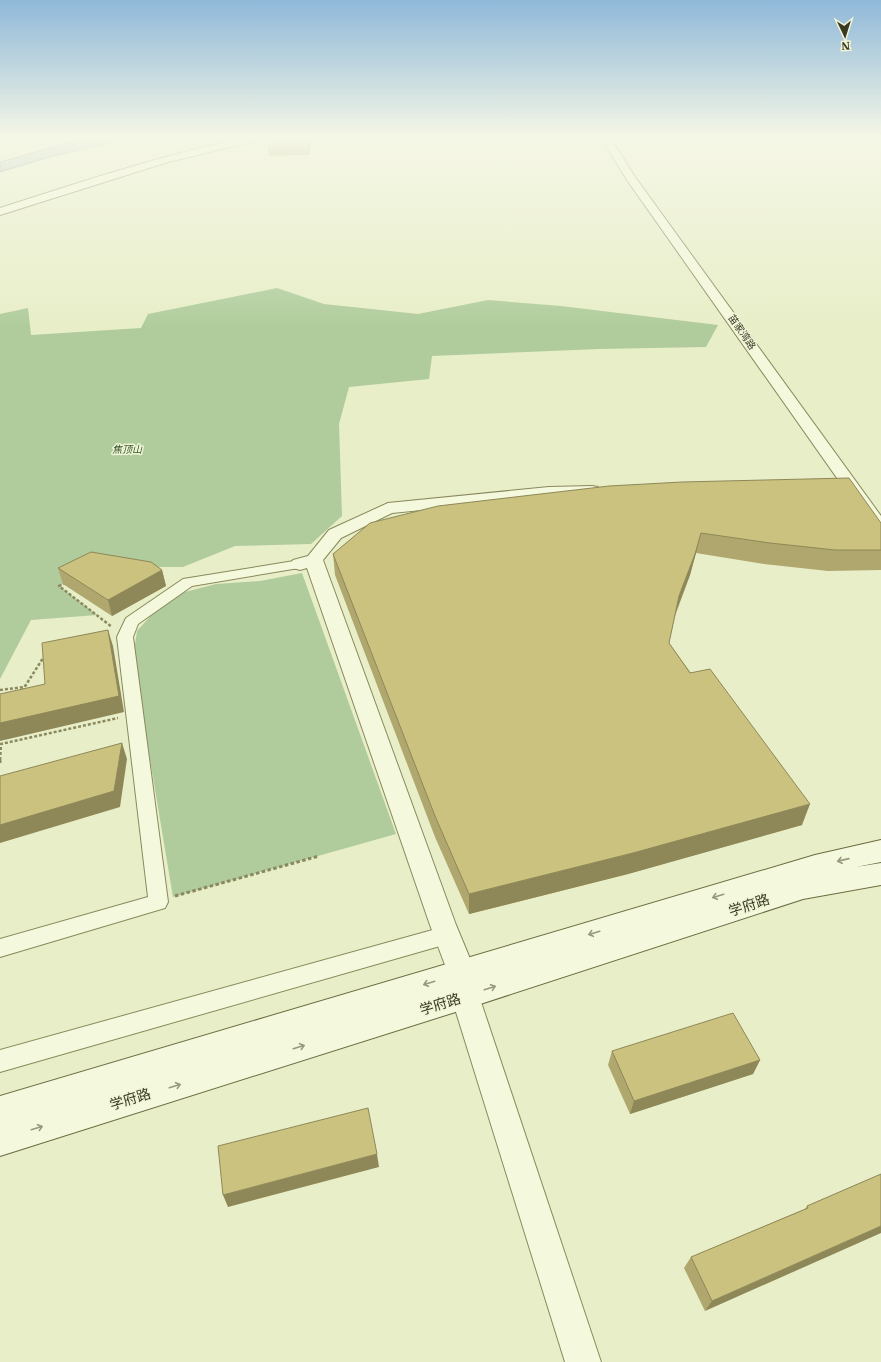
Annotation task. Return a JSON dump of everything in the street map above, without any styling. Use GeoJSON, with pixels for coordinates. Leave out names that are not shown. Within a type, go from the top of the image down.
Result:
{"type":"FeatureCollection","features":[{"type":"Feature","properties":{"kind":"main road","name":"学府路"},"geometry":{"type":"LineString","coordinates":[[0,1140],[815,866],[881,851]]}},
{"type":"Feature","properties":{"kind":"main road","name":"学府路"},"geometry":{"type":"LineString","coordinates":[[0,1112],[464,984],[803,888],[881,874]]}},
{"type":"Feature","properties":{"kind":"street"},"geometry":{"type":"LineString","coordinates":[[0,212],[37,200]]}},
{"type":"Feature","properties":{"kind":"street","name":"苗家湾路"},"geometry":{"type":"LineString","coordinates":[[647,200],[843,485],[881,528]]}},
{"type":"Feature","properties":{"kind":"street"},"geometry":{"type":"LineString","coordinates":[[0,948],[158,902],[125,636],[131,621],[188,582],[307,562],[335,534],[388,508],[549,492],[604,490]]}},
{"type":"Feature","properties":{"kind":"street"},"geometry":{"type":"LineString","coordinates":[[307,562],[464,984],[583,1362]]}},
{"type":"Feature","properties":{"kind":"street"},"geometry":{"type":"LineString","coordinates":[[0,1060],[447,935]]}},
{"type":"Feature","properties":{"kind":"path"},"geometry":{"type":"LineString","coordinates":[[70,581],[59,586],[125,636]]}},
{"type":"Feature","properties":{"kind":"path"},"geometry":{"type":"LineString","coordinates":[[21,693],[43,655],[51,654]]}},
{"type":"Feature","properties":{"kind":"path"},"geometry":{"type":"LineString","coordinates":[[0,690],[24,687]]}},
{"type":"Feature","properties":{"kind":"path"},"geometry":{"type":"LineString","coordinates":[[0,763],[2,744],[135,714]]}},
{"type":"Feature","properties":{"kind":"path"},"geometry":{"type":"LineString","coordinates":[[158,902],[319,856]]}},
{"type":"Feature","properties":{"kind":"green space","name":"焦顶山"},"geometry":{"type":"Polygon","coordinates":[[[277,288],[324,304],[418,314],[488,300],[561,306],[718,325],[706,347],[599,349],[432,356],[429,379],[349,387],[339,424],[342,516],[311,544],[235,546],[183,567],[96,567],[59,586],[97,615],[31,620],[0,679],[0,314],[28,308],[31,335],[141,328],[148,314],[277,288]]]}},
{"type":"Feature","properties":{"kind":"green space"},"geometry":{"type":"Polygon","coordinates":[[[302,573],[396,834],[173,897],[133,658],[137,631],[156,610],[177,594],[216,584],[260,581],[302,573]]]}},
{"type":"Feature","properties":{"kind":"building"},"geometry":{"type":"Polygon","coordinates":[[[849,478],[881,523],[881,550],[835,550],[770,543],[701,533],[695,554],[679,596],[669,643],[690,673],[710,669],[810,804],[633,853],[469,894],[435,816],[333,554],[370,523],[438,506],[609,486],[682,482],[849,478]]]}},
{"type":"Feature","properties":{"kind":"building"},"geometry":{"type":"Polygon","coordinates":[[[91,552],[151,562],[162,570],[108,600],[58,568],[91,552]]]}},
{"type":"Feature","properties":{"kind":"building"},"geometry":{"type":"Polygon","coordinates":[[[108,630],[119,696],[0,723],[0,694],[45,684],[42,643],[108,630]]]}},
{"type":"Feature","properties":{"kind":"building"},"geometry":{"type":"Polygon","coordinates":[[[122,743],[114,791],[0,825],[0,776],[122,743]]]}},
{"type":"Feature","properties":{"kind":"building"},"geometry":{"type":"Polygon","coordinates":[[[733,1013],[760,1060],[634,1101],[612,1051],[733,1013]]]}},
{"type":"Feature","properties":{"kind":"building"},"geometry":{"type":"Polygon","coordinates":[[[368,1108],[377,1154],[223,1195],[218,1146],[368,1108]]]}},
{"type":"Feature","properties":{"kind":"building"},"geometry":{"type":"Polygon","coordinates":[[[881,1174],[881,1226],[712,1301],[691,1257],[808,1208],[807,1206],[881,1174]]]}}]}
